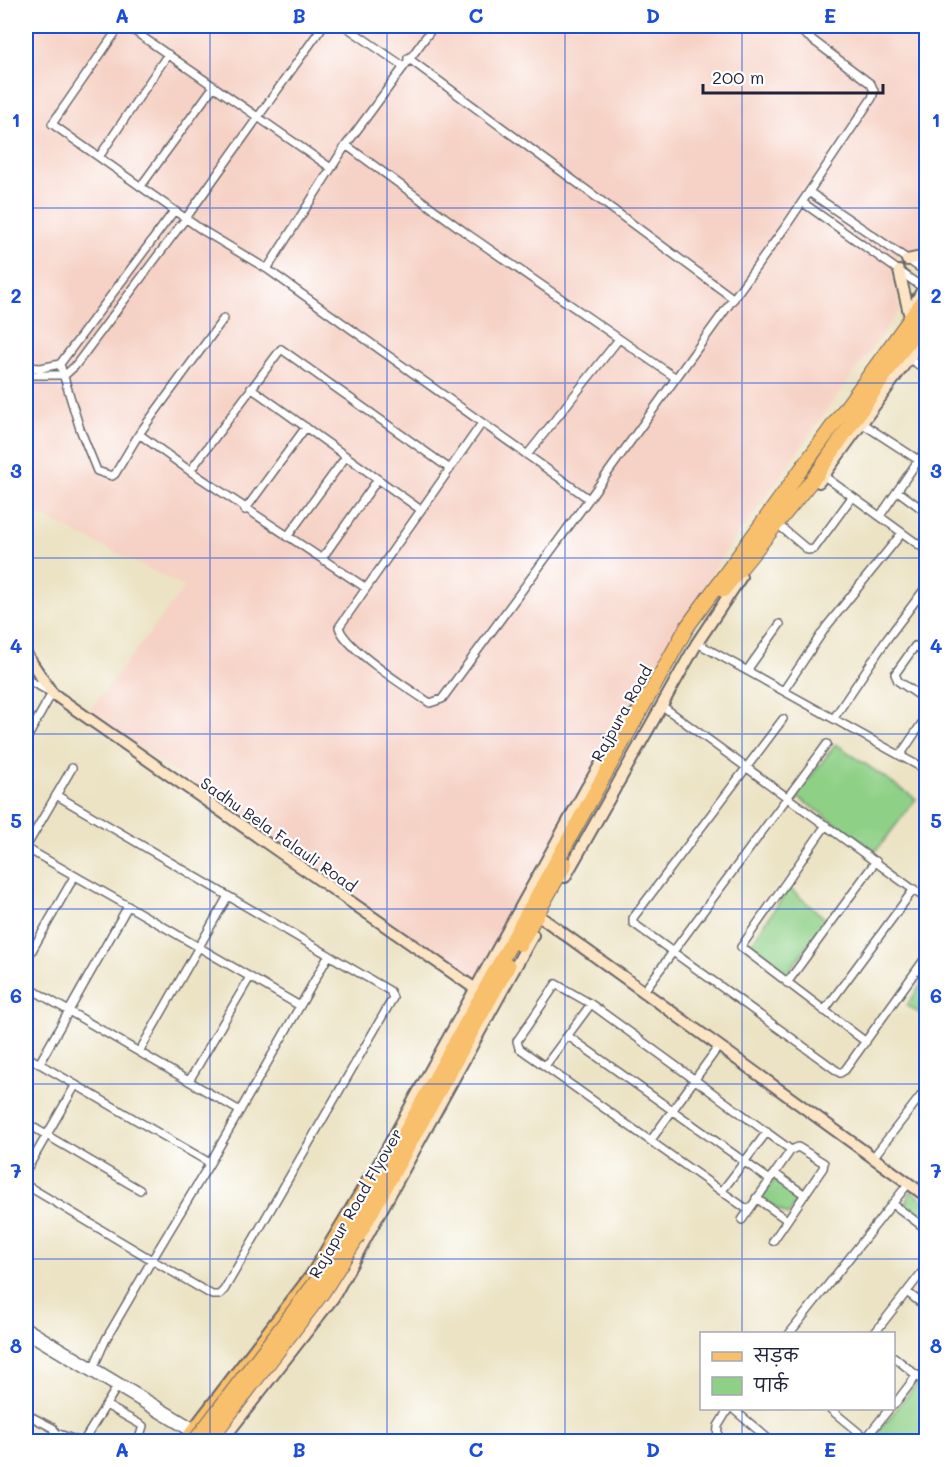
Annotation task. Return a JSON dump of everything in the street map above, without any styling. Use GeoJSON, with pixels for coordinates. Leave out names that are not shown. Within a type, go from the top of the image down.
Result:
{"type":"FeatureCollection","features":[{"type":"Feature","properties":{"kind":"highway","name":"Rajpura Road"},"geometry":{"type":"LineString","coordinates":[[537,913],[643,708],[707,597],[926,290]]}},
{"type":"Feature","properties":{"kind":"highway","name":"Rajpura Road"},"geometry":{"type":"LineString","coordinates":[[379,1172],[482,994],[537,913],[697,629],[817,474],[927,315]]}},
{"type":"Feature","properties":{"kind":"highway","name":"Rajapur Road Flyover"},"geometry":{"type":"LineString","coordinates":[[206,1442],[322,1292],[482,994]]}},
{"type":"Feature","properties":{"kind":"highway","name":"Rajapur Road Flyover"},"geometry":{"type":"LineString","coordinates":[[194,1433],[355,1233],[379,1172]]}},
{"type":"Feature","properties":{"kind":"main road"},"geometry":{"type":"LineString","coordinates":[[183,1442],[194,1433],[311,1275],[379,1172]]}},
{"type":"Feature","properties":{"kind":"street"},"geometry":{"type":"LineString","coordinates":[[120,26],[52,124],[174,211],[267,269],[589,499]]}},
{"type":"Feature","properties":{"kind":"street"},"geometry":{"type":"LineString","coordinates":[[127,26],[331,168]]}},
{"type":"Feature","properties":{"kind":"street"},"geometry":{"type":"LineString","coordinates":[[26,375],[65,375],[75,366],[186,218],[323,26]]}},
{"type":"Feature","properties":{"kind":"street"},"geometry":{"type":"LineString","coordinates":[[345,26],[403,66]]}},
{"type":"Feature","properties":{"kind":"street"},"geometry":{"type":"LineString","coordinates":[[267,269],[346,144],[434,26]]}},
{"type":"Feature","properties":{"kind":"street"},"geometry":{"type":"LineString","coordinates":[[482,423],[340,624],[342,635],[360,653],[430,703],[439,702],[589,499],[735,298],[872,98],[874,91],[865,79],[794,26]]}},
{"type":"Feature","properties":{"kind":"street"},"geometry":{"type":"LineString","coordinates":[[99,157],[168,54]]}},
{"type":"Feature","properties":{"kind":"street"},"geometry":{"type":"LineString","coordinates":[[408,58],[735,298]]}},
{"type":"Feature","properties":{"kind":"street"},"geometry":{"type":"LineString","coordinates":[[141,186],[214,86]]}},
{"type":"Feature","properties":{"kind":"street"},"geometry":{"type":"LineString","coordinates":[[346,144],[469,235],[676,378]]}},
{"type":"Feature","properties":{"kind":"street"},"geometry":{"type":"LineString","coordinates":[[809,192],[927,272]]}},
{"type":"Feature","properties":{"kind":"street"},"geometry":{"type":"LineString","coordinates":[[707,597],[723,566],[810,453],[926,290],[802,202]]}},
{"type":"Feature","properties":{"kind":"street"},"geometry":{"type":"LineString","coordinates":[[26,366],[41,368],[60,364],[174,211]]}},
{"type":"Feature","properties":{"kind":"street"},"geometry":{"type":"LineString","coordinates":[[909,313],[899,271],[907,260],[927,256]]}},
{"type":"Feature","properties":{"kind":"street"},"geometry":{"type":"LineString","coordinates":[[60,364],[80,429],[97,471],[112,476],[139,434],[224,318]]}},
{"type":"Feature","properties":{"kind":"street"},"geometry":{"type":"LineString","coordinates":[[26,1334],[194,1433],[219,1442],[333,1298],[537,913],[741,572],[782,528],[824,476],[927,335]]}},
{"type":"Feature","properties":{"kind":"street"},"geometry":{"type":"LineString","coordinates":[[526,455],[619,339]]}},
{"type":"Feature","properties":{"kind":"street"},"geometry":{"type":"LineString","coordinates":[[190,471],[280,349],[450,469]]}},
{"type":"Feature","properties":{"kind":"street"},"geometry":{"type":"LineString","coordinates":[[910,359],[927,370]]}},
{"type":"Feature","properties":{"kind":"street"},"geometry":{"type":"LineString","coordinates":[[251,388],[345,458],[421,510]]}},
{"type":"Feature","properties":{"kind":"street"},"geometry":{"type":"LineString","coordinates":[[863,424],[927,465]]}},
{"type":"Feature","properties":{"kind":"street"},"geometry":{"type":"LineString","coordinates":[[245,510],[306,427]]}},
{"type":"Feature","properties":{"kind":"street"},"geometry":{"type":"LineString","coordinates":[[139,434],[245,510],[323,557],[366,588]]}},
{"type":"Feature","properties":{"kind":"street"},"geometry":{"type":"LineString","coordinates":[[880,516],[927,449]]}},
{"type":"Feature","properties":{"kind":"street"},"geometry":{"type":"LineString","coordinates":[[287,537],[345,458]]}},
{"type":"Feature","properties":{"kind":"street"},"geometry":{"type":"LineString","coordinates":[[824,476],[927,550]]}},
{"type":"Feature","properties":{"kind":"street"},"geometry":{"type":"LineString","coordinates":[[323,557],[378,479]]}},
{"type":"Feature","properties":{"kind":"street"},"geometry":{"type":"LineString","coordinates":[[899,492],[927,512]]}},
{"type":"Feature","properties":{"kind":"street"},"geometry":{"type":"LineString","coordinates":[[782,528],[808,550],[814,549],[852,497]]}},
{"type":"Feature","properties":{"kind":"street"},"geometry":{"type":"LineString","coordinates":[[784,690],[826,627],[902,533]]}},
{"type":"Feature","properties":{"kind":"street"},"geometry":{"type":"LineString","coordinates":[[834,718],[887,639],[927,587]]}},
{"type":"Feature","properties":{"kind":"street"},"geometry":{"type":"LineString","coordinates":[[748,669],[780,624]]}},
{"type":"Feature","properties":{"kind":"street"},"geometry":{"type":"LineString","coordinates":[[697,643],[748,669],[927,770]]}},
{"type":"Feature","properties":{"kind":"street"},"geometry":{"type":"LineString","coordinates":[[927,651],[915,646],[895,674],[898,681],[927,700]]}},
{"type":"Feature","properties":{"kind":"street"},"geometry":{"type":"LineString","coordinates":[[26,654],[30,664],[52,693]]}},
{"type":"Feature","properties":{"kind":"street"},"geometry":{"type":"LineString","coordinates":[[26,679],[52,693]]}},
{"type":"Feature","properties":{"kind":"street"},"geometry":{"type":"LineString","coordinates":[[26,740],[52,693]]}},
{"type":"Feature","properties":{"kind":"street","name":"Sadhu Bela Falauli Road"},"geometry":{"type":"LineString","coordinates":[[52,693],[482,994]]}},
{"type":"Feature","properties":{"kind":"street"},"geometry":{"type":"LineString","coordinates":[[662,705],[927,898]]}},
{"type":"Feature","properties":{"kind":"street"},"geometry":{"type":"LineString","coordinates":[[482,994],[624,724],[643,708]]}},
{"type":"Feature","properties":{"kind":"street"},"geometry":{"type":"LineString","coordinates":[[901,754],[927,717]]}},
{"type":"Feature","properties":{"kind":"street"},"geometry":{"type":"LineString","coordinates":[[783,719],[633,918],[634,924],[840,1073],[845,1070],[927,957]]}},
{"type":"Feature","properties":{"kind":"street"},"geometry":{"type":"LineString","coordinates":[[644,991],[827,744]]}},
{"type":"Feature","properties":{"kind":"street"},"geometry":{"type":"LineString","coordinates":[[72,768],[26,847],[74,877],[300,1006]]}},
{"type":"Feature","properties":{"kind":"street"},"geometry":{"type":"LineString","coordinates":[[26,1185],[212,1295],[219,1295],[392,1003],[392,992],[56,795]]}},
{"type":"Feature","properties":{"kind":"street"},"geometry":{"type":"LineString","coordinates":[[826,825],[741,944],[743,951],[866,1042]]}},
{"type":"Feature","properties":{"kind":"street"},"geometry":{"type":"LineString","coordinates":[[787,983],[876,861]]}},
{"type":"Feature","properties":{"kind":"street"},"geometry":{"type":"LineString","coordinates":[[26,961],[74,877]]}},
{"type":"Feature","properties":{"kind":"street"},"geometry":{"type":"LineString","coordinates":[[824,1011],[914,889]]}},
{"type":"Feature","properties":{"kind":"street"},"geometry":{"type":"LineString","coordinates":[[139,1052],[228,896]]}},
{"type":"Feature","properties":{"kind":"street"},"geometry":{"type":"LineString","coordinates":[[39,1064],[128,906]]}},
{"type":"Feature","properties":{"kind":"street"},"geometry":{"type":"LineString","coordinates":[[537,913],[927,1196]]}},
{"type":"Feature","properties":{"kind":"street"},"geometry":{"type":"LineString","coordinates":[[94,1366],[106,1339],[329,955]]}},
{"type":"Feature","properties":{"kind":"street"},"geometry":{"type":"LineString","coordinates":[[189,1082],[250,976]]}},
{"type":"Feature","properties":{"kind":"street"},"geometry":{"type":"LineString","coordinates":[[748,1210],[521,1050],[517,1043],[554,986],[561,985],[591,1004],[791,1150]]}},
{"type":"Feature","properties":{"kind":"street"},"geometry":{"type":"LineString","coordinates":[[26,986],[240,1111]]}},
{"type":"Feature","properties":{"kind":"street"},"geometry":{"type":"LineString","coordinates":[[545,1066],[591,1004]]}},
{"type":"Feature","properties":{"kind":"street"},"geometry":{"type":"LineString","coordinates":[[568,1036],[745,1161],[805,1195]]}},
{"type":"Feature","properties":{"kind":"street"},"geometry":{"type":"LineString","coordinates":[[651,1140],[719,1046]]}},
{"type":"Feature","properties":{"kind":"street"},"geometry":{"type":"LineString","coordinates":[[26,1056],[210,1163]]}},
{"type":"Feature","properties":{"kind":"street"},"geometry":{"type":"LineString","coordinates":[[26,1171],[75,1086]]}},
{"type":"Feature","properties":{"kind":"street"},"geometry":{"type":"LineString","coordinates":[[872,1158],[927,1089]]}},
{"type":"Feature","properties":{"kind":"street"},"geometry":{"type":"LineString","coordinates":[[26,1123],[140,1190]]}},
{"type":"Feature","properties":{"kind":"street"},"geometry":{"type":"LineString","coordinates":[[722,1191],[766,1132]]}},
{"type":"Feature","properties":{"kind":"street"},"geometry":{"type":"LineString","coordinates":[[742,1220],[791,1150],[798,1147],[824,1164],[773,1241]]}},
{"type":"Feature","properties":{"kind":"street"},"geometry":{"type":"LineString","coordinates":[[791,1332],[908,1184]]}},
{"type":"Feature","properties":{"kind":"street"},"geometry":{"type":"LineString","coordinates":[[756,1198],[787,1220]]}},
{"type":"Feature","properties":{"kind":"street"},"geometry":{"type":"LineString","coordinates":[[893,1203],[927,1229]]}},
{"type":"Feature","properties":{"kind":"street"},"geometry":{"type":"LineString","coordinates":[[876,1332],[927,1267]]}},
{"type":"Feature","properties":{"kind":"street"},"geometry":{"type":"LineString","coordinates":[[907,1292],[927,1307]]}},
{"type":"Feature","properties":{"kind":"street"},"geometry":{"type":"LineString","coordinates":[[26,1326],[94,1366],[206,1442]]}},
{"type":"Feature","properties":{"kind":"street"},"geometry":{"type":"LineString","coordinates":[[895,1358],[927,1383]]}},
{"type":"Feature","properties":{"kind":"street"},"geometry":{"type":"LineString","coordinates":[[895,1404],[917,1375]]}},
{"type":"Feature","properties":{"kind":"street"},"geometry":{"type":"LineString","coordinates":[[56,1433],[82,1442],[117,1387]]}},
{"type":"Feature","properties":{"kind":"street"},"geometry":{"type":"LineString","coordinates":[[106,1405],[143,1426],[138,1442]]}},
{"type":"Feature","properties":{"kind":"street"},"geometry":{"type":"LineString","coordinates":[[717,1442],[718,1426],[729,1410]]}},
{"type":"Feature","properties":{"kind":"street"},"geometry":{"type":"LineString","coordinates":[[732,1410],[772,1442]]}},
{"type":"Feature","properties":{"kind":"street"},"geometry":{"type":"LineString","coordinates":[[831,1410],[868,1440],[889,1410]]}},
{"type":"Feature","properties":{"kind":"street"},"geometry":{"type":"LineString","coordinates":[[26,1414],[53,1428],[56,1433],[55,1442]]}},
{"type":"Feature","properties":{"kind":"shaded area"},"geometry":{"type":"Polygon","coordinates":[[[26,26],[926,26],[926,250],[898,255],[891,264],[900,309],[721,558],[477,981],[88,712],[185,587],[26,508],[26,26]]]}},
{"type":"Feature","properties":{"kind":"green space"},"geometry":{"type":"Polygon","coordinates":[[[836,744],[916,799],[876,851],[796,796],[836,744]]]}},
{"type":"Feature","properties":{"kind":"green space"},"geometry":{"type":"Polygon","coordinates":[[[789,888],[827,920],[785,976],[748,948],[789,888]]]}},
{"type":"Feature","properties":{"kind":"green space"},"geometry":{"type":"Polygon","coordinates":[[[926,977],[926,1015],[925,1017],[907,1005],[926,977]]]}},
{"type":"Feature","properties":{"kind":"green space"},"geometry":{"type":"Polygon","coordinates":[[[775,1179],[801,1196],[788,1215],[760,1198],[775,1179]]]}},
{"type":"Feature","properties":{"kind":"green space"},"geometry":{"type":"Polygon","coordinates":[[[911,1191],[926,1202],[926,1224],[903,1207],[911,1191]]]}},
{"type":"Feature","properties":{"kind":"green space"},"geometry":{"type":"Polygon","coordinates":[[[918,1382],[926,1389],[926,1441],[880,1441],[874,1437],[918,1382]]]}}]}
